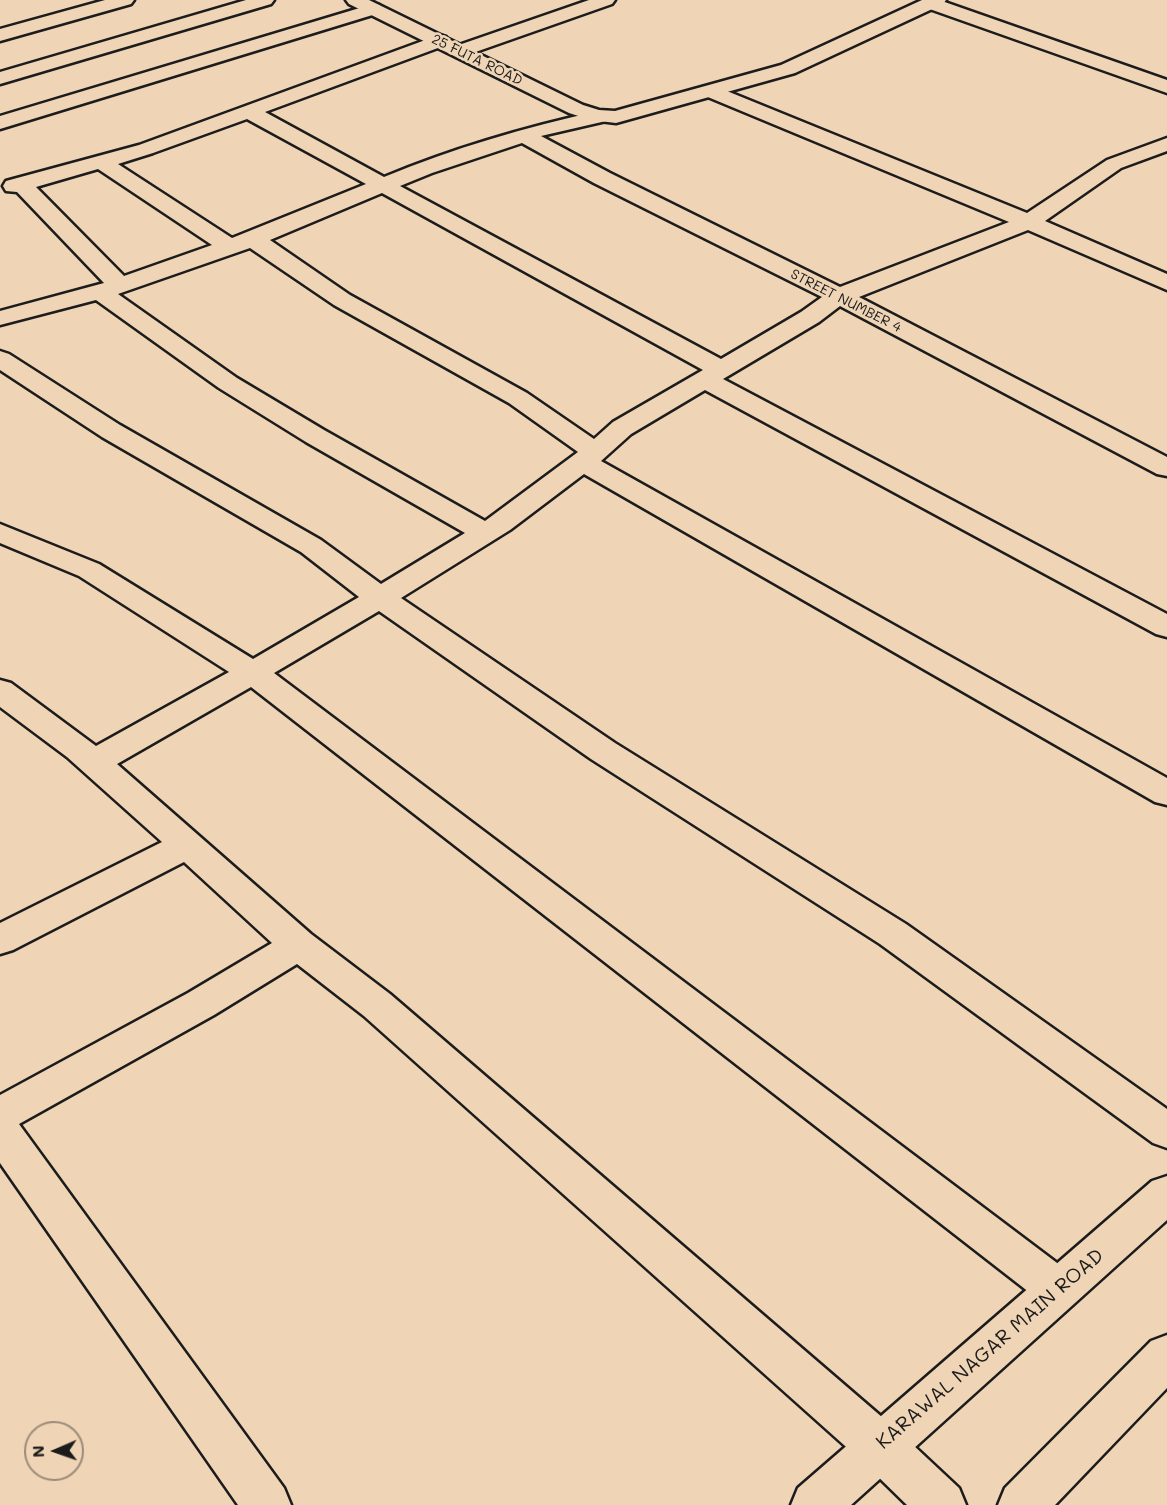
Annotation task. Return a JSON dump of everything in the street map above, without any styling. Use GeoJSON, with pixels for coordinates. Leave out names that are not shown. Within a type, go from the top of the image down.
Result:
{"type":"FeatureCollection","features":[{"type":"Feature","properties":{"kind":"street"},"geometry":{"type":"LineString","coordinates":[[0,35],[125,0]]}},
{"type":"Feature","properties":{"kind":"street"},"geometry":{"type":"LineString","coordinates":[[0,78],[265,0]]}},
{"type":"Feature","properties":{"kind":"street"},"geometry":{"type":"LineString","coordinates":[[460,51],[606,0]]}},
{"type":"Feature","properties":{"kind":"street"},"geometry":{"type":"LineString","coordinates":[[3,314],[110,288],[242,243],[423,168],[524,135],[599,117],[632,114],[788,69],[933,2],[1007,33],[1167,87]]}},
{"type":"Feature","properties":{"kind":"street"},"geometry":{"type":"LineString","coordinates":[[0,123],[364,3]]}},
{"type":"Feature","properties":{"kind":"street","name":"25 FUTA ROAD"},"geometry":{"type":"LineString","coordinates":[[364,3],[578,112],[599,117]]}},
{"type":"Feature","properties":{"kind":"street"},"geometry":{"type":"LineString","coordinates":[[439,41],[20,193],[110,288],[228,383],[315,436],[485,533]]}},
{"type":"Feature","properties":{"kind":"street"},"geometry":{"type":"LineString","coordinates":[[710,91],[1029,222],[1167,283]]}},
{"type":"Feature","properties":{"kind":"street"},"geometry":{"type":"LineString","coordinates":[[248,111],[384,185],[714,375],[1167,627]]}},
{"type":"Feature","properties":{"kind":"street","name":"STREET NUMBER 4"},"geometry":{"type":"LineString","coordinates":[[524,135],[622,188],[839,296],[1167,468]]}},
{"type":"Feature","properties":{"kind":"street"},"geometry":{"type":"LineString","coordinates":[[93,763],[253,673],[485,533],[589,457],[622,428],[810,317],[839,296],[1029,222],[1114,164],[1167,144]]}},
{"type":"Feature","properties":{"kind":"street"},"geometry":{"type":"LineString","coordinates":[[101,162],[518,398],[589,457],[1167,793]]}},
{"type":"Feature","properties":{"kind":"street"},"geometry":{"type":"LineString","coordinates":[[0,359],[111,431],[311,546],[380,598],[603,751],[893,934],[1167,1131]]}},
{"type":"Feature","properties":{"kind":"street"},"geometry":{"type":"LineString","coordinates":[[0,532],[89,570],[253,673],[1058,1289]]}},
{"type":"Feature","properties":{"kind":"street"},"geometry":{"type":"LineString","coordinates":[[0,691],[43,720],[188,844],[298,945],[377,1005],[880,1446],[942,1505]]}},
{"type":"Feature","properties":{"kind":"street"},"geometry":{"type":"LineString","coordinates":[[0,940],[188,844]]}},
{"type":"Feature","properties":{"kind":"street"},"geometry":{"type":"LineString","coordinates":[[0,1115],[201,1004],[298,945]]}},
{"type":"Feature","properties":{"kind":"street"},"geometry":{"type":"LineString","coordinates":[[0,1130],[267,1505]]}},
{"type":"Feature","properties":{"kind":"street","name":"KARAWAL NAGAR MAIN ROAD"},"geometry":{"type":"LineString","coordinates":[[815,1505],[1167,1194]]}},
{"type":"Feature","properties":{"kind":"street"},"geometry":{"type":"LineString","coordinates":[[1022,1505],[1167,1356]]}}]}
